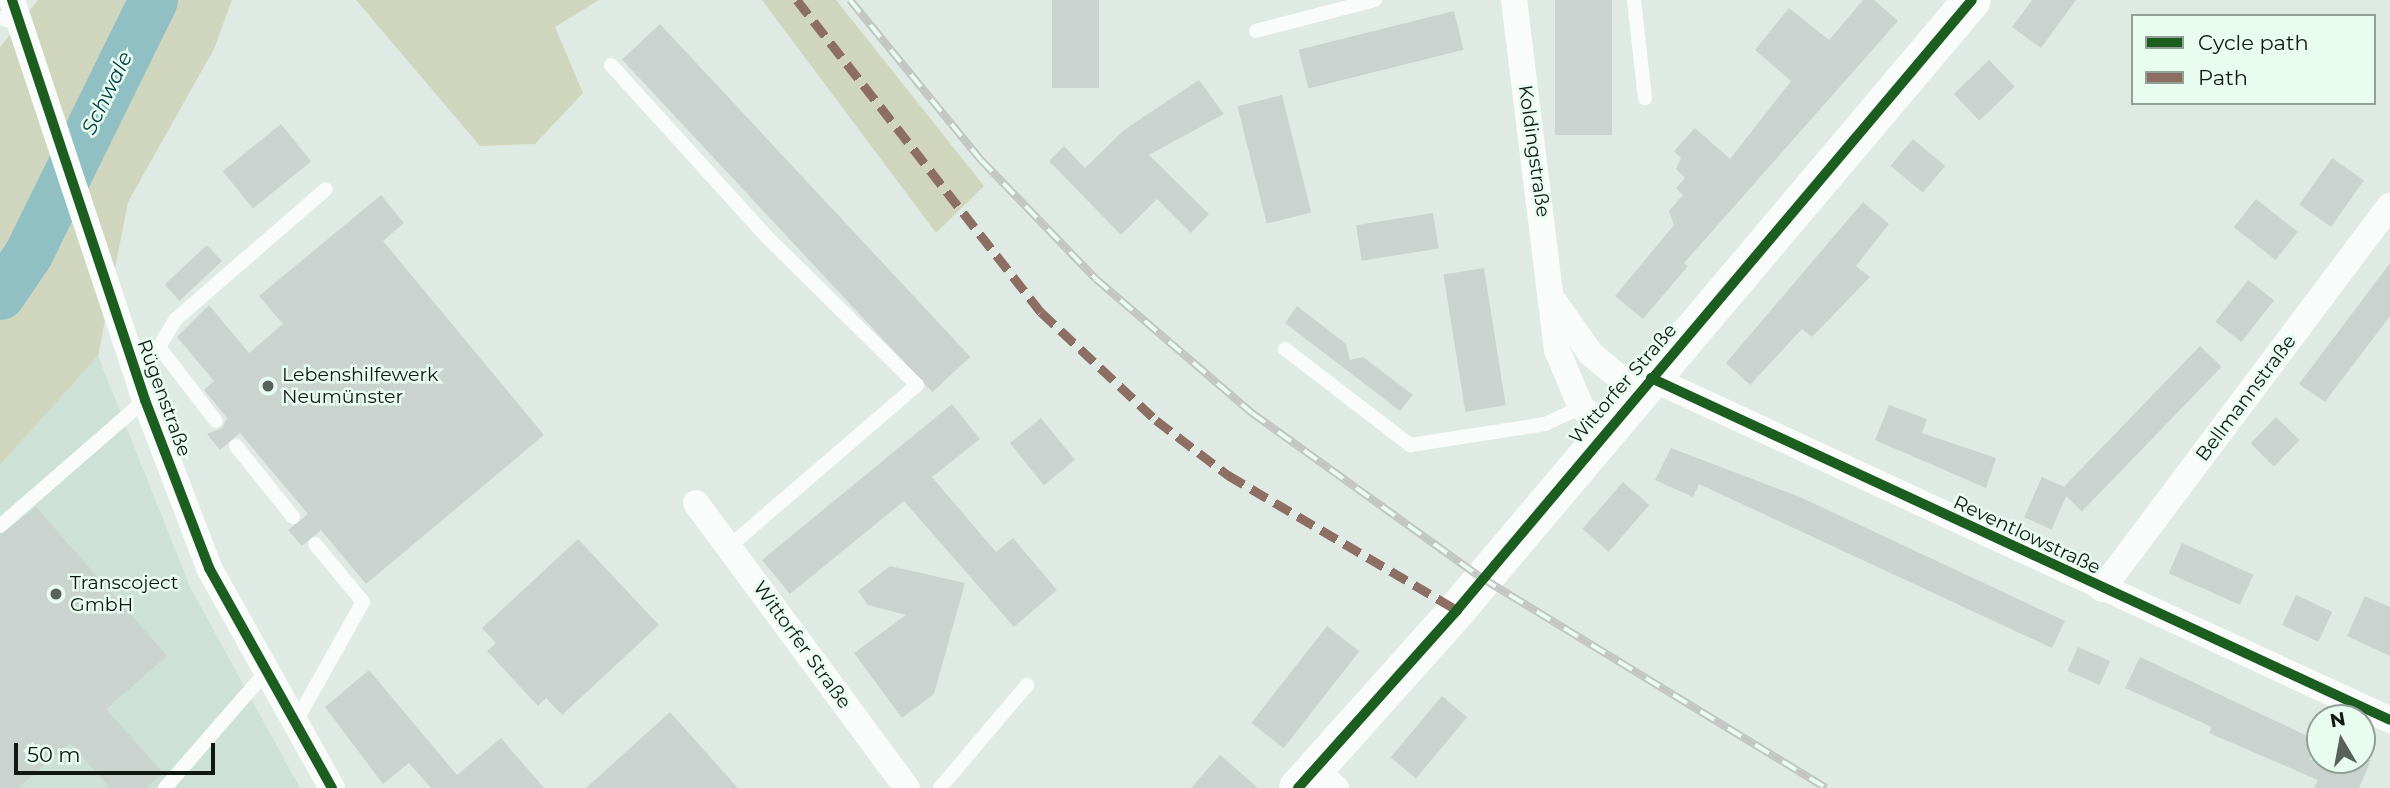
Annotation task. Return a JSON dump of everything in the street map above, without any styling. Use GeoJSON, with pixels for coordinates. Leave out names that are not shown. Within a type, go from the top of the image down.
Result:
{"type":"FeatureCollection","features":[{"type":"Feature","properties":{"kind":"street","name":"Rügenstraße"},"geometry":{"type":"LineString","coordinates":[[12,0],[12,22],[52,121],[145,400],[209,568],[265,673],[332,788]]}},
{"type":"Feature","properties":{"kind":"street","name":"Koldingstraße"},"geometry":{"type":"LineString","coordinates":[[1514,0],[1554,301],[1557,350],[1594,417]]}},
{"type":"Feature","properties":{"kind":"street","name":"Wittorfer Straße"},"geometry":{"type":"LineString","coordinates":[[1316,782],[1457,610],[1594,417],[1645,386],[1972,0]]}},
{"type":"Feature","properties":{"kind":"street","name":"Bellmannstraße"},"geometry":{"type":"LineString","coordinates":[[2102,589],[2390,206]]}},
{"type":"Feature","properties":{"kind":"street","name":"Koldingstraße"},"geometry":{"type":"LineString","coordinates":[[1554,301],[1591,354],[1645,386]]}},
{"type":"Feature","properties":{"kind":"street","name":"Reventlowstraße"},"geometry":{"type":"LineString","coordinates":[[1645,386],[2390,720]]}},
{"type":"Feature","properties":{"kind":"street","name":"Wittorfer Straße"},"geometry":{"type":"LineString","coordinates":[[696,503],[907,788]]}},
{"type":"Feature","properties":{"kind":"lane"},"geometry":{"type":"LineString","coordinates":[[1256,31],[1375,0]]}},
{"type":"Feature","properties":{"kind":"lane"},"geometry":{"type":"LineString","coordinates":[[1634,0],[1645,98]]}},
{"type":"Feature","properties":{"kind":"lane"},"geometry":{"type":"LineString","coordinates":[[611,65],[768,238],[916,385],[730,546]]}},
{"type":"Feature","properties":{"kind":"lane"},"geometry":{"type":"LineString","coordinates":[[159,348],[176,318],[326,189]]}},
{"type":"Feature","properties":{"kind":"lane"},"geometry":{"type":"LineString","coordinates":[[127,348],[159,348]]}},
{"type":"Feature","properties":{"kind":"lane"},"geometry":{"type":"LineString","coordinates":[[159,348],[216,421]]}},
{"type":"Feature","properties":{"kind":"lane"},"geometry":{"type":"LineString","coordinates":[[1285,349],[1410,445],[1594,417]]}},
{"type":"Feature","properties":{"kind":"lane"},"geometry":{"type":"LineString","coordinates":[[0,526],[145,400]]}},
{"type":"Feature","properties":{"kind":"lane"},"geometry":{"type":"LineString","coordinates":[[236,446],[293,517]]}},
{"type":"Feature","properties":{"kind":"lane"},"geometry":{"type":"LineString","coordinates":[[294,724],[363,602],[315,544]]}},
{"type":"Feature","properties":{"kind":"lane"},"geometry":{"type":"LineString","coordinates":[[165,788],[265,673]]}},
{"type":"Feature","properties":{"kind":"lane"},"geometry":{"type":"LineString","coordinates":[[940,788],[1027,685]]}},
{"type":"Feature","properties":{"kind":"shaded area"},"geometry":{"type":"Polygon","coordinates":[[[38,0],[232,0],[214,49],[128,202],[98,356],[0,465],[0,47],[38,0]]]}},
{"type":"Feature","properties":{"kind":"shaded area"},"geometry":{"type":"Polygon","coordinates":[[[356,0],[599,0],[555,27],[583,93],[535,144],[480,146],[356,0]]]}},
{"type":"Feature","properties":{"kind":"shaded area"},"geometry":{"type":"Polygon","coordinates":[[[762,0],[836,0],[984,186],[936,233],[762,0]]]}},
{"type":"Feature","properties":{"kind":"shaded area"},"geometry":{"type":"Polygon","coordinates":[[[98,356],[190,587],[300,788],[0,788],[0,465],[98,356]]]}},
{"type":"Feature","properties":{"kind":"building"},"geometry":{"type":"Polygon","coordinates":[[[1052,0],[1099,0],[1099,88],[1052,88],[1052,0]]]}},
{"type":"Feature","properties":{"kind":"building"},"geometry":{"type":"Polygon","coordinates":[[[1555,0],[1612,0],[1612,135],[1555,135],[1555,0]]]}},
{"type":"Feature","properties":{"kind":"building"},"geometry":{"type":"Polygon","coordinates":[[[1863,0],[1874,0],[1898,21],[1684,263],[1688,266],[1643,319],[1615,296],[1674,225],[1669,211],[1683,195],[1676,188],[1685,178],[1676,169],[1681,158],[1674,151],[1695,128],[1730,159],[1791,81],[1755,50],[1789,8],[1829,40],[1863,0]]]}},
{"type":"Feature","properties":{"kind":"building"},"geometry":{"type":"Polygon","coordinates":[[[2032,0],[2076,0],[2041,48],[2012,27],[2032,0]]]}},
{"type":"Feature","properties":{"kind":"building"},"geometry":{"type":"Polygon","coordinates":[[[1454,11],[1464,50],[1308,89],[1299,50],[1454,11]]]}},
{"type":"Feature","properties":{"kind":"building"},"geometry":{"type":"Polygon","coordinates":[[[660,24],[970,357],[932,392],[622,59],[660,24]]]}},
{"type":"Feature","properties":{"kind":"building"},"geometry":{"type":"Polygon","coordinates":[[[1989,60],[2015,87],[1979,121],[1954,94],[1989,60]]]}},
{"type":"Feature","properties":{"kind":"building"},"geometry":{"type":"Polygon","coordinates":[[[1199,80],[1224,114],[1149,155],[1209,214],[1191,233],[1157,199],[1121,235],[1049,161],[1064,146],[1085,168],[1124,130],[1199,80]]]}},
{"type":"Feature","properties":{"kind":"building"},"geometry":{"type":"Polygon","coordinates":[[[1282,95],[1311,212],[1267,224],[1237,106],[1282,95]]]}},
{"type":"Feature","properties":{"kind":"building"},"geometry":{"type":"Polygon","coordinates":[[[281,124],[311,161],[253,209],[223,171],[281,124]]]}},
{"type":"Feature","properties":{"kind":"building"},"geometry":{"type":"Polygon","coordinates":[[[1913,139],[1945,166],[1923,193],[1891,166],[1913,139]]]}},
{"type":"Feature","properties":{"kind":"building"},"geometry":{"type":"Polygon","coordinates":[[[2332,158],[2364,180],[2331,227],[2299,205],[2332,158]]]}},
{"type":"Feature","properties":{"kind":"building","name":"Lebenshilfewerk Neumünster"},"geometry":{"type":"Polygon","coordinates":[[[381,195],[404,223],[383,241],[544,435],[366,584],[321,530],[302,546],[288,530],[308,514],[240,433],[220,450],[207,434],[222,428],[227,418],[204,390],[214,381],[177,337],[209,305],[249,353],[283,324],[259,296],[381,195]]]}},
{"type":"Feature","properties":{"kind":"building"},"geometry":{"type":"Polygon","coordinates":[[[2256,199],[2298,232],[2276,260],[2234,227],[2256,199]]]}},
{"type":"Feature","properties":{"kind":"building"},"geometry":{"type":"Polygon","coordinates":[[[1863,202],[1889,224],[1856,266],[1870,277],[1812,337],[1802,329],[1750,385],[1726,363],[1863,202]]]}},
{"type":"Feature","properties":{"kind":"building"},"geometry":{"type":"Polygon","coordinates":[[[1433,213],[1439,249],[1362,261],[1356,225],[1433,213]]]}},
{"type":"Feature","properties":{"kind":"building"},"geometry":{"type":"Polygon","coordinates":[[[207,245],[222,261],[180,301],[165,285],[207,245]]]}},
{"type":"Feature","properties":{"kind":"building"},"geometry":{"type":"Polygon","coordinates":[[[2390,263],[2390,316],[2325,402],[2299,384],[2390,263]]]}},
{"type":"Feature","properties":{"kind":"building"},"geometry":{"type":"Polygon","coordinates":[[[1484,268],[1506,405],[1465,412],[1444,274],[1484,268]]]}},
{"type":"Feature","properties":{"kind":"building"},"geometry":{"type":"Polygon","coordinates":[[[2248,280],[2274,300],[2241,342],[2215,322],[2248,280]]]}},
{"type":"Feature","properties":{"kind":"building"},"geometry":{"type":"Polygon","coordinates":[[[1297,306],[1346,344],[1350,360],[1363,357],[1413,395],[1400,411],[1285,323],[1297,306]]]}},
{"type":"Feature","properties":{"kind":"building"},"geometry":{"type":"Polygon","coordinates":[[[2200,346],[2222,367],[2082,511],[2060,491],[2200,346]]]}},
{"type":"Feature","properties":{"kind":"building"},"geometry":{"type":"Polygon","coordinates":[[[952,404],[980,439],[932,477],[996,552],[1013,538],[1057,590],[1014,627],[904,501],[790,594],[762,560],[952,404]]]}},
{"type":"Feature","properties":{"kind":"building"},"geometry":{"type":"Polygon","coordinates":[[[1889,405],[1927,419],[1922,433],[1996,458],[1986,488],[1875,440],[1889,405]]]}},
{"type":"Feature","properties":{"kind":"building"},"geometry":{"type":"Polygon","coordinates":[[[2276,417],[2300,440],[2274,467],[2250,444],[2276,417]]]}},
{"type":"Feature","properties":{"kind":"building"},"geometry":{"type":"Polygon","coordinates":[[[1041,418],[1075,460],[1044,485],[1010,443],[1041,418]]]}},
{"type":"Feature","properties":{"kind":"building"},"geometry":{"type":"Polygon","coordinates":[[[1671,448],[1800,497],[2065,621],[2052,648],[1699,484],[1693,497],[1655,480],[1671,448]]]}},
{"type":"Feature","properties":{"kind":"building"},"geometry":{"type":"Polygon","coordinates":[[[2042,477],[2069,489],[2052,529],[2024,517],[2042,477]]]}},
{"type":"Feature","properties":{"kind":"building"},"geometry":{"type":"Polygon","coordinates":[[[1623,482],[1649,505],[1609,552],[1582,529],[1623,482]]]}},
{"type":"Feature","properties":{"kind":"building","name":"Transcoject GmbH"},"geometry":{"type":"Polygon","coordinates":[[[36,507],[167,656],[106,709],[163,773],[146,788],[110,788],[70,743],[18,788],[0,788],[0,535],[36,507]]]}},
{"type":"Feature","properties":{"kind":"building"},"geometry":{"type":"Polygon","coordinates":[[[578,539],[659,625],[562,715],[546,698],[538,706],[487,651],[496,643],[482,628],[578,539]]]}},
{"type":"Feature","properties":{"kind":"building"},"geometry":{"type":"Polygon","coordinates":[[[2182,543],[2253,575],[2240,605],[2169,573],[2182,543]]]}},
{"type":"Feature","properties":{"kind":"building"},"geometry":{"type":"Polygon","coordinates":[[[890,566],[965,583],[934,694],[902,718],[854,653],[906,615],[868,605],[858,591],[890,566]]]}},
{"type":"Feature","properties":{"kind":"building"},"geometry":{"type":"Polygon","coordinates":[[[2296,595],[2332,612],[2318,642],[2282,625],[2296,595]]]}},
{"type":"Feature","properties":{"kind":"building"},"geometry":{"type":"Polygon","coordinates":[[[2365,596],[2390,607],[2390,656],[2347,636],[2365,596]]]}},
{"type":"Feature","properties":{"kind":"building"},"geometry":{"type":"Polygon","coordinates":[[[1327,626],[1359,651],[1284,748],[1251,723],[1327,626]]]}},
{"type":"Feature","properties":{"kind":"building"},"geometry":{"type":"Polygon","coordinates":[[[2078,647],[2110,661],[2099,685],[2067,671],[2078,647]]]}},
{"type":"Feature","properties":{"kind":"building"},"geometry":{"type":"Polygon","coordinates":[[[2140,657],[2306,735],[2306,774],[2365,774],[2359,788],[2314,788],[2318,780],[2209,733],[2212,727],[2125,688],[2140,657]]]}},
{"type":"Feature","properties":{"kind":"building"},"geometry":{"type":"Polygon","coordinates":[[[369,670],[457,775],[501,738],[544,788],[431,788],[409,763],[383,784],[325,707],[369,670]]]}},
{"type":"Feature","properties":{"kind":"building"},"geometry":{"type":"Polygon","coordinates":[[[1442,696],[1467,717],[1416,778],[1391,757],[1442,696]]]}},
{"type":"Feature","properties":{"kind":"building"},"geometry":{"type":"Polygon","coordinates":[[[670,712],[738,788],[586,788],[670,712]]]}},
{"type":"Feature","properties":{"kind":"building"},"geometry":{"type":"Polygon","coordinates":[[[1220,755],[1258,788],[1191,788],[1220,755]]]}},
{"type":"Feature","properties":{"kind":"waterway","name":"Schwale"},"geometry":{"type":"LineString","coordinates":[[0,295],[28,254],[153,0]]}},
{"type":"Feature","properties":{"kind":"railway"},"geometry":{"type":"LineString","coordinates":[[850,0],[981,160],[1096,279],[1252,413],[1482,578],[1826,788]]}},
{"type":"Feature","properties":{"kind":"marked path"},"geometry":{"type":"LineString","coordinates":[[797,0],[1041,312],[1156,420],[1228,475],[1457,610]]}},
{"type":"Feature","properties":{"kind":"cycle path"},"geometry":{"type":"LineString","coordinates":[[12,0],[145,400],[209,568],[332,788]]}},
{"type":"Feature","properties":{"kind":"cycle path"},"geometry":{"type":"LineString","coordinates":[[1298,788],[1457,610],[1972,0]]}},
{"type":"Feature","properties":{"kind":"cycle path"},"geometry":{"type":"LineString","coordinates":[[1651,378],[2390,720]]}},
{"type":"Feature","properties":{"kind":"place","name":"Lebenshilfewerk Neumünster"},"geometry":{"type":"Point","coordinates":[268,386]}},
{"type":"Feature","properties":{"kind":"place","name":"Transcoject GmbH"},"geometry":{"type":"Point","coordinates":[56,594]}}]}
